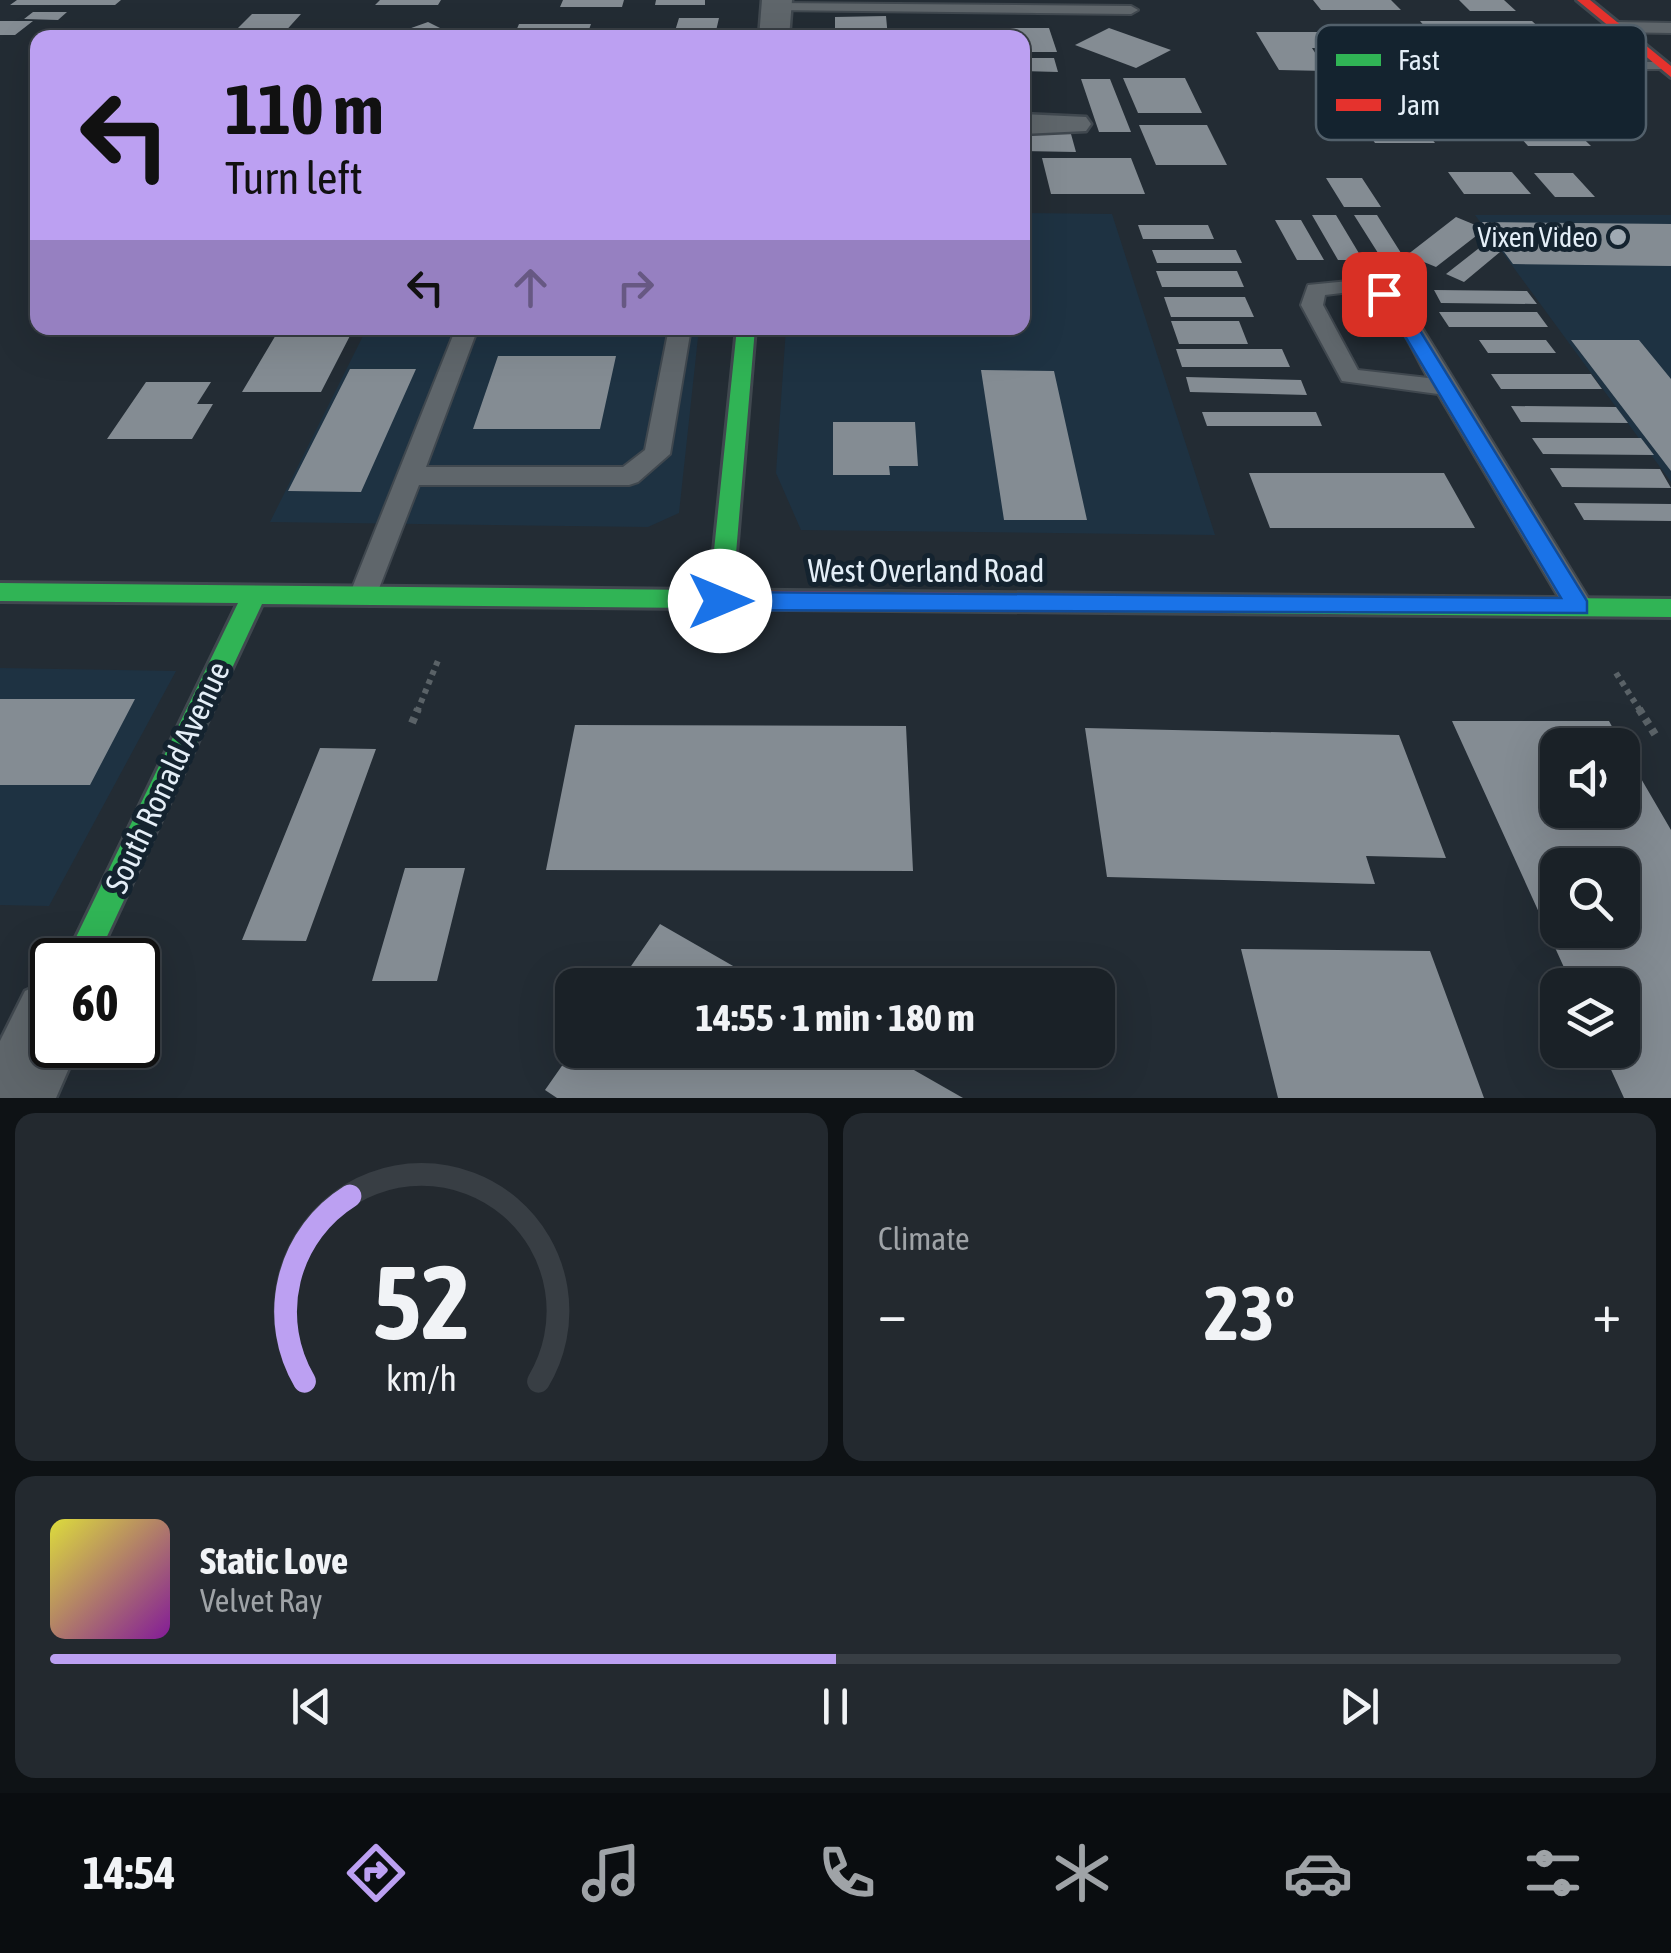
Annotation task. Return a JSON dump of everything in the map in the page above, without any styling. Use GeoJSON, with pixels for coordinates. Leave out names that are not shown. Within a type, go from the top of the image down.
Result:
{"type":"FeatureCollection","features":[{"type":"Feature","properties":{"kind":"main road"},"geometry":{"type":"LineString","coordinates":[[1583,0],[1614,25]]}},
{"type":"Feature","properties":{"kind":"main road"},"geometry":{"type":"LineString","coordinates":[[1646,52],[1667,70]]}},
{"type":"Feature","properties":{"kind":"main road"},"geometry":{"type":"LineString","coordinates":[[720,601],[745,335]]}},
{"type":"Feature","properties":{"kind":"main road","name":"West Overland Road"},"geometry":{"type":"LineString","coordinates":[[0,592],[1671,608]]}},
{"type":"Feature","properties":{"kind":"main road","name":"South Ronald Avenue"},"geometry":{"type":"LineString","coordinates":[[90,938],[254,595]]}},
{"type":"Feature","properties":{"kind":"street"},"geometry":{"type":"LineString","coordinates":[[1030,124],[1074,124]]}},
{"type":"Feature","properties":{"kind":"street"},"geometry":{"type":"LineString","coordinates":[[14,1098],[30,1064]]}},
{"type":"Feature","properties":{"kind":"lane"},"geometry":{"type":"LineString","coordinates":[[776,15],[1131,10]]}},
{"type":"Feature","properties":{"kind":"lane"},"geometry":{"type":"LineString","coordinates":[[1646,28],[1671,28]]}},
{"type":"Feature","properties":{"kind":"lane"},"geometry":{"type":"LineString","coordinates":[[1446,388],[1350,376],[1312,305],[1316,290],[1350,284],[1384,294],[1446,388],[1579,607]]}},
{"type":"Feature","properties":{"kind":"lane"},"geometry":{"type":"LineString","coordinates":[[362,596],[464,335]]}},
{"type":"Feature","properties":{"kind":"lane"},"geometry":{"type":"LineString","coordinates":[[410,476],[630,476],[657,454],[679,335]]}},
{"type":"Feature","properties":{"kind":"path"},"geometry":{"type":"LineString","coordinates":[[412,723],[439,658]]}},
{"type":"Feature","properties":{"kind":"path"},"geometry":{"type":"LineString","coordinates":[[1616,673],[1658,739]]}},
{"type":"Feature","properties":{"kind":"shaded area"},"geometry":{"type":"Polygon","coordinates":[[[1030,213],[1112,214],[1215,535],[801,530],[776,473],[786,335],[1030,335],[1030,213]]]}},
{"type":"Feature","properties":{"kind":"shaded area"},"geometry":{"type":"Polygon","coordinates":[[[1475,215],[1671,215],[1671,482],[1475,215]]]}},
{"type":"Feature","properties":{"kind":"shaded area"},"geometry":{"type":"Polygon","coordinates":[[[364,335],[698,335],[679,513],[648,527],[270,522],[364,335]]]}},
{"type":"Feature","properties":{"kind":"shaded area"},"geometry":{"type":"Polygon","coordinates":[[[0,668],[176,671],[49,906],[0,905],[0,668]]]}},
{"type":"Feature","properties":{"kind":"building"},"geometry":{"type":"Polygon","coordinates":[[[17,0],[121,0],[115,5],[10,5],[17,0]]]}},
{"type":"Feature","properties":{"kind":"building"},"geometry":{"type":"Polygon","coordinates":[[[380,0],[441,0],[438,5],[375,5],[380,0]]]}},
{"type":"Feature","properties":{"kind":"building"},"geometry":{"type":"Polygon","coordinates":[[[563,0],[624,0],[622,7],[560,7],[563,0]]]}},
{"type":"Feature","properties":{"kind":"building"},"geometry":{"type":"Polygon","coordinates":[[[656,0],[705,0],[705,5],[655,5],[656,0]]]}},
{"type":"Feature","properties":{"kind":"building"},"geometry":{"type":"Polygon","coordinates":[[[1313,0],[1391,0],[1401,10],[1321,10],[1313,0]]]}},
{"type":"Feature","properties":{"kind":"building"},"geometry":{"type":"Polygon","coordinates":[[[1459,0],[1504,0],[1516,11],[1470,11],[1459,0]]]}},
{"type":"Feature","properties":{"kind":"building"},"geometry":{"type":"Polygon","coordinates":[[[33,12],[67,12],[58,20],[24,19],[33,12]]]}},
{"type":"Feature","properties":{"kind":"building"},"geometry":{"type":"Polygon","coordinates":[[[252,14],[301,14],[287,30],[236,30],[252,14]]]}},
{"type":"Feature","properties":{"kind":"building"},"geometry":{"type":"Polygon","coordinates":[[[886,16],[887,30],[835,30],[835,17],[886,16]]]}},
{"type":"Feature","properties":{"kind":"building"},"geometry":{"type":"Polygon","coordinates":[[[679,18],[719,18],[716,30],[675,30],[679,18]]]}},
{"type":"Feature","properties":{"kind":"building"},"geometry":{"type":"Polygon","coordinates":[[[0,21],[33,21],[15,35],[0,35],[0,21]]]}},
{"type":"Feature","properties":{"kind":"building"},"geometry":{"type":"Polygon","coordinates":[[[1420,21],[1532,21],[1536,25],[1423,25],[1420,21]]]}},
{"type":"Feature","properties":{"kind":"building"},"geometry":{"type":"Polygon","coordinates":[[[428,22],[444,30],[406,30],[428,22]]]}},
{"type":"Feature","properties":{"kind":"building"},"geometry":{"type":"Polygon","coordinates":[[[519,24],[591,24],[589,30],[516,30],[519,24]]]}},
{"type":"Feature","properties":{"kind":"building"},"geometry":{"type":"Polygon","coordinates":[[[1049,28],[1057,52],[1030,52],[1030,30],[976,30],[1049,28]]]}},
{"type":"Feature","properties":{"kind":"building"},"geometry":{"type":"Polygon","coordinates":[[[1109,28],[1171,50],[1136,68],[1075,45],[1109,28]]]}},
{"type":"Feature","properties":{"kind":"building"},"geometry":{"type":"Polygon","coordinates":[[[1256,32],[1316,32],[1316,48],[1312,48],[1316,71],[1279,70],[1256,32]]]}},
{"type":"Feature","properties":{"kind":"building"},"geometry":{"type":"Polygon","coordinates":[[[1030,58],[1054,58],[1058,72],[1030,71],[1030,58]]]}},
{"type":"Feature","properties":{"kind":"building"},"geometry":{"type":"Polygon","coordinates":[[[1123,78],[1185,78],[1202,113],[1138,113],[1123,78]]]}},
{"type":"Feature","properties":{"kind":"building"},"geometry":{"type":"Polygon","coordinates":[[[1081,79],[1110,79],[1131,132],[1099,132],[1081,79]]]}},
{"type":"Feature","properties":{"kind":"building"},"geometry":{"type":"Polygon","coordinates":[[[1139,125],[1207,125],[1227,165],[1156,165],[1139,125]]]}},
{"type":"Feature","properties":{"kind":"building"},"geometry":{"type":"Polygon","coordinates":[[[1030,134],[1071,134],[1076,152],[1030,151],[1030,134]]]}},
{"type":"Feature","properties":{"kind":"building"},"geometry":{"type":"Polygon","coordinates":[[[1373,140],[1435,143],[1375,143],[1373,140]]]}},
{"type":"Feature","properties":{"kind":"building"},"geometry":{"type":"Polygon","coordinates":[[[1523,140],[1585,140],[1591,146],[1528,146],[1523,140]]]}},
{"type":"Feature","properties":{"kind":"building"},"geometry":{"type":"Polygon","coordinates":[[[1042,158],[1131,158],[1145,194],[1051,194],[1042,158]]]}},
{"type":"Feature","properties":{"kind":"building"},"geometry":{"type":"Polygon","coordinates":[[[1448,172],[1512,172],[1531,194],[1464,194],[1448,172]]]}},
{"type":"Feature","properties":{"kind":"building"},"geometry":{"type":"Polygon","coordinates":[[[1534,173],[1573,173],[1595,197],[1555,197],[1534,173]]]}},
{"type":"Feature","properties":{"kind":"building"},"geometry":{"type":"Polygon","coordinates":[[[1326,178],[1362,178],[1381,207],[1344,207],[1326,178]]]}},
{"type":"Feature","properties":{"kind":"building"},"geometry":{"type":"Polygon","coordinates":[[[1312,215],[1336,215],[1363,260],[1338,260],[1312,215]]]}},
{"type":"Feature","properties":{"kind":"building"},"geometry":{"type":"Polygon","coordinates":[[[1354,215],[1377,215],[1401,253],[1378,253],[1354,215]]]}},
{"type":"Feature","properties":{"kind":"building"},"geometry":{"type":"Polygon","coordinates":[[[1456,217],[1485,229],[1436,267],[1407,255],[1456,217]]]}},
{"type":"Feature","properties":{"kind":"building"},"geometry":{"type":"Polygon","coordinates":[[[1275,220],[1301,220],[1324,260],[1297,260],[1275,220]]]}},
{"type":"Feature","properties":{"kind":"building"},"geometry":{"type":"Polygon","coordinates":[[[1482,222],[1671,224],[1671,266],[1513,264],[1482,222]]]}},
{"type":"Feature","properties":{"kind":"building"},"geometry":{"type":"Polygon","coordinates":[[[1138,225],[1208,225],[1214,239],[1143,239],[1138,225]]]}},
{"type":"Feature","properties":{"kind":"building"},"geometry":{"type":"Polygon","coordinates":[[[1483,245],[1500,252],[1464,282],[1446,274],[1483,245]]]}},
{"type":"Feature","properties":{"kind":"building"},"geometry":{"type":"Polygon","coordinates":[[[1152,250],[1236,250],[1242,263],[1157,263],[1152,250]]]}},
{"type":"Feature","properties":{"kind":"building"},"geometry":{"type":"Polygon","coordinates":[[[1156,271],[1237,271],[1244,287],[1162,287],[1156,271]]]}},
{"type":"Feature","properties":{"kind":"building"},"geometry":{"type":"Polygon","coordinates":[[[1434,290],[1527,291],[1537,304],[1441,303],[1434,290]]]}},
{"type":"Feature","properties":{"kind":"building"},"geometry":{"type":"Polygon","coordinates":[[[1164,297],[1245,297],[1254,317],[1171,317],[1164,297]]]}},
{"type":"Feature","properties":{"kind":"building"},"geometry":{"type":"Polygon","coordinates":[[[1439,312],[1537,312],[1548,327],[1449,327],[1439,312]]]}},
{"type":"Feature","properties":{"kind":"building"},"geometry":{"type":"Polygon","coordinates":[[[1171,321],[1239,321],[1248,344],[1179,344],[1171,321]]]}},
{"type":"Feature","properties":{"kind":"building"},"geometry":{"type":"Polygon","coordinates":[[[276,335],[350,335],[321,392],[242,392],[276,335]]]}},
{"type":"Feature","properties":{"kind":"building"},"geometry":{"type":"Polygon","coordinates":[[[948,335],[948,337],[816,337],[948,335]]]}},
{"type":"Feature","properties":{"kind":"building"},"geometry":{"type":"Polygon","coordinates":[[[1479,340],[1546,340],[1556,353],[1488,353],[1479,340]]]}},
{"type":"Feature","properties":{"kind":"building"},"geometry":{"type":"Polygon","coordinates":[[[1571,340],[1639,340],[1671,379],[1671,471],[1571,340]]]}},
{"type":"Feature","properties":{"kind":"building"},"geometry":{"type":"Polygon","coordinates":[[[1176,349],[1282,349],[1290,367],[1182,367],[1176,349]]]}},
{"type":"Feature","properties":{"kind":"building"},"geometry":{"type":"Polygon","coordinates":[[[498,356],[616,356],[600,429],[473,429],[498,356]]]}},
{"type":"Feature","properties":{"kind":"building"},"geometry":{"type":"Polygon","coordinates":[[[350,369],[416,369],[361,492],[288,491],[350,369]]]}},
{"type":"Feature","properties":{"kind":"building"},"geometry":{"type":"Polygon","coordinates":[[[981,370],[1054,371],[1087,520],[1004,520],[981,370]]]}},
{"type":"Feature","properties":{"kind":"building"},"geometry":{"type":"Polygon","coordinates":[[[1491,374],[1591,374],[1602,389],[1501,389],[1491,374]]]}},
{"type":"Feature","properties":{"kind":"building"},"geometry":{"type":"Polygon","coordinates":[[[1186,377],[1301,380],[1307,395],[1190,392],[1186,377]]]}},
{"type":"Feature","properties":{"kind":"building"},"geometry":{"type":"Polygon","coordinates":[[[146,382],[211,382],[197,404],[213,404],[192,439],[107,439],[146,382]]]}},
{"type":"Feature","properties":{"kind":"building"},"geometry":{"type":"Polygon","coordinates":[[[1511,406],[1616,407],[1628,423],[1521,422],[1511,406]]]}},
{"type":"Feature","properties":{"kind":"building"},"geometry":{"type":"Polygon","coordinates":[[[1202,412],[1316,412],[1322,426],[1207,426],[1202,412]]]}},
{"type":"Feature","properties":{"kind":"building"},"geometry":{"type":"Polygon","coordinates":[[[833,422],[915,422],[918,466],[889,466],[890,475],[833,475],[833,422]]]}},
{"type":"Feature","properties":{"kind":"building"},"geometry":{"type":"Polygon","coordinates":[[[1532,438],[1641,438],[1654,455],[1543,454],[1532,438]]]}},
{"type":"Feature","properties":{"kind":"building"},"geometry":{"type":"Polygon","coordinates":[[[1550,468],[1660,469],[1671,488],[1562,487],[1550,468]]]}},
{"type":"Feature","properties":{"kind":"building"},"geometry":{"type":"Polygon","coordinates":[[[1249,473],[1444,473],[1475,528],[1270,528],[1249,473]]]}},
{"type":"Feature","properties":{"kind":"building"},"geometry":{"type":"Polygon","coordinates":[[[1574,503],[1671,504],[1671,521],[1584,520],[1574,503]]]}},
{"type":"Feature","properties":{"kind":"building"},"geometry":{"type":"Polygon","coordinates":[[[0,699],[135,699],[90,785],[0,785],[0,699]]]}},
{"type":"Feature","properties":{"kind":"building"},"geometry":{"type":"Polygon","coordinates":[[[1452,721],[1609,721],[1613,728],[1540,728],[1540,828],[1640,828],[1640,777],[1671,830],[1671,1098],[1624,1098],[1610,1068],[1640,1068],[1640,968],[1564,968],[1555,948],[1640,948],[1640,848],[1540,848],[1540,915],[1452,721]]]}},
{"type":"Feature","properties":{"kind":"building"},"geometry":{"type":"Polygon","coordinates":[[[575,725],[906,726],[913,871],[546,870],[575,725]]]}},
{"type":"Feature","properties":{"kind":"building"},"geometry":{"type":"Polygon","coordinates":[[[1085,728],[1399,735],[1446,858],[1366,856],[1375,884],[1107,877],[1085,728]]]}},
{"type":"Feature","properties":{"kind":"building"},"geometry":{"type":"Polygon","coordinates":[[[320,748],[376,749],[306,941],[242,940],[320,748]]]}},
{"type":"Feature","properties":{"kind":"building"},"geometry":{"type":"Polygon","coordinates":[[[405,868],[465,868],[437,981],[372,981],[405,868]]]}},
{"type":"Feature","properties":{"kind":"building"},"geometry":{"type":"Polygon","coordinates":[[[660,924],[736,968],[630,968],[660,924]]]}},
{"type":"Feature","properties":{"kind":"building"},"geometry":{"type":"Polygon","coordinates":[[[1241,949],[1430,951],[1484,1098],[1278,1098],[1241,949]]]}},
{"type":"Feature","properties":{"kind":"building"},"geometry":{"type":"Polygon","coordinates":[[[560,1068],[910,1068],[963,1098],[557,1098],[545,1090],[560,1068]]]}},
{"type":"Feature","properties":{"kind":"traffic: fast"},"geometry":{"type":"LineString","coordinates":[[720,601],[745,335]]}},
{"type":"Feature","properties":{"kind":"traffic: fast"},"geometry":{"type":"LineString","coordinates":[[0,592],[697,599]]}},
{"type":"Feature","properties":{"kind":"traffic: fast"},"geometry":{"type":"LineString","coordinates":[[90,938],[254,595]]}},
{"type":"Feature","properties":{"kind":"traffic: fast"},"geometry":{"type":"LineString","coordinates":[[1107,603],[1671,608]]}},
{"type":"Feature","properties":{"kind":"traffic: jam"},"geometry":{"type":"LineString","coordinates":[[1583,0],[1613,25]]}},
{"type":"Feature","properties":{"kind":"traffic: jam"},"geometry":{"type":"LineString","coordinates":[[1646,52],[1671,73]]}},
{"type":"Feature","properties":{"kind":"traffic: jam"},"geometry":{"type":"LineString","coordinates":[[697,599],[1107,603]]}},
{"type":"Feature","properties":{"kind":"place","name":"Vixen Video"},"geometry":{"type":"Point","coordinates":[1618,237]}},
{"type":"Feature","properties":{"kind":"route"},"geometry":{"type":"LineString","coordinates":[[720,601],[1579,607],[1407,324],[1384,294]]}}]}
